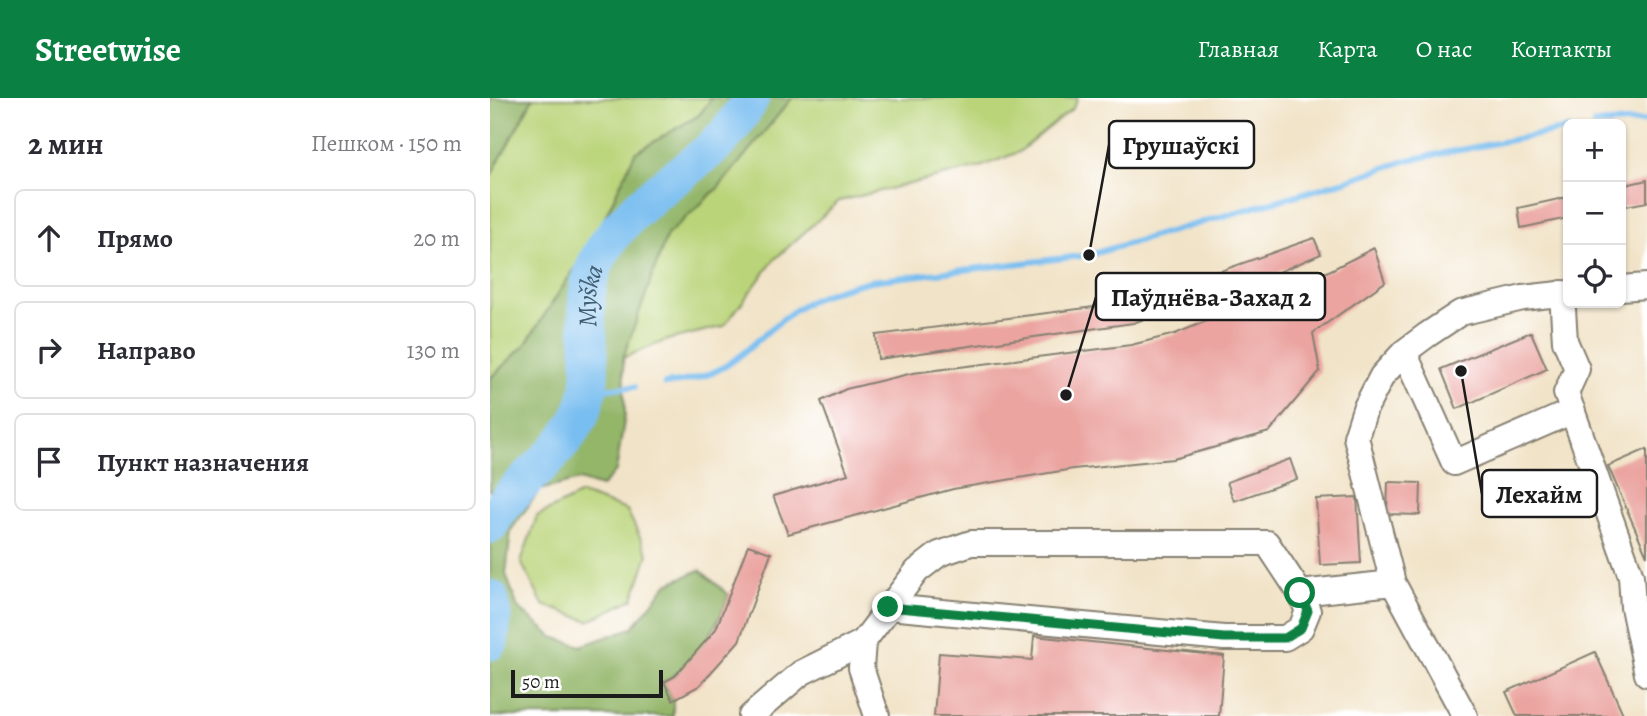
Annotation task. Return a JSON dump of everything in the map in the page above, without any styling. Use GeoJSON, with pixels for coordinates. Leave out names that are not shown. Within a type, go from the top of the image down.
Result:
{"type":"FeatureCollection","features":[{"type":"Feature","properties":{"kind":"lane"},"geometry":{"type":"LineString","coordinates":[[1626,288],[1647,286]]}},
{"type":"Feature","properties":{"kind":"lane"},"geometry":{"type":"LineString","coordinates":[[1465,716],[1393,583],[1356,437],[1364,409],[1382,376],[1404,352],[1460,313],[1523,298],[1563,293]]}},
{"type":"Feature","properties":{"kind":"lane"},"geometry":{"type":"LineString","coordinates":[[1565,308],[1565,341],[1577,369],[1566,393],[1631,576],[1633,607],[1647,674]]}},
{"type":"Feature","properties":{"kind":"lane"},"geometry":{"type":"LineString","coordinates":[[1404,352],[1454,463],[1573,411]]}},
{"type":"Feature","properties":{"kind":"lane"},"geometry":{"type":"LineString","coordinates":[[751,716],[801,673],[863,642],[888,607],[917,572],[939,554],[971,543],[1267,543],[1300,593],[1308,611],[1301,628],[1285,638],[1224,638],[888,607]]}},
{"type":"Feature","properties":{"kind":"lane"},"geometry":{"type":"LineString","coordinates":[[1300,593],[1393,583]]}},
{"type":"Feature","properties":{"kind":"lane"},"geometry":{"type":"LineString","coordinates":[[863,642],[861,668],[877,716]]}},
{"type":"Feature","properties":{"kind":"green space"},"geometry":{"type":"Polygon","coordinates":[[[490,98],[533,98],[490,177],[490,98]]]}},
{"type":"Feature","properties":{"kind":"green space"},"geometry":{"type":"Polygon","coordinates":[[[533,98],[712,98],[699,115],[635,153],[599,230],[560,291],[525,345],[490,378],[490,177],[533,98]]]}},
{"type":"Feature","properties":{"kind":"green space"},"geometry":{"type":"Polygon","coordinates":[[[712,98],[792,98],[719,187],[667,235],[623,358],[625,415],[616,471],[601,487],[579,480],[540,490],[511,530],[506,574],[518,608],[553,637],[581,646],[632,628],[667,584],[700,570],[729,595],[704,644],[686,666],[664,682],[673,700],[673,716],[490,716],[490,379],[525,345],[560,291],[599,230],[635,153],[699,115],[712,98]]]}},
{"type":"Feature","properties":{"kind":"green space"},"geometry":{"type":"Polygon","coordinates":[[[792,98],[1078,98],[1073,108],[1019,152],[980,167],[839,201],[775,259],[724,326],[667,340],[623,358],[667,235],[719,187],[792,98]]]}},
{"type":"Feature","properties":{"kind":"green space"},"geometry":{"type":"Polygon","coordinates":[[[581,494],[627,510],[648,554],[633,599],[589,621],[543,605],[521,562],[537,516],[581,494]]]}},
{"type":"Feature","properties":{"kind":"building"},"geometry":{"type":"Polygon","coordinates":[[[1647,180],[1647,202],[1626,206],[1626,185],[1647,180]]]}},
{"type":"Feature","properties":{"kind":"building"},"geometry":{"type":"Polygon","coordinates":[[[1563,198],[1563,219],[1521,228],[1518,208],[1563,198]]]}},
{"type":"Feature","properties":{"kind":"building"},"geometry":{"type":"Polygon","coordinates":[[[1314,238],[1321,254],[1272,275],[1133,323],[878,359],[876,335],[1133,302],[1314,238]]]}},
{"type":"Feature","properties":{"kind":"building"},"geometry":{"type":"Polygon","coordinates":[[[1374,248],[1385,282],[1313,333],[1320,371],[1269,432],[1173,459],[1073,469],[953,489],[788,534],[773,496],[848,474],[821,401],[846,389],[913,373],[1131,345],[1175,334],[1331,270],[1374,248]]]}},
{"type":"Feature","properties":{"kind":"building"},"geometry":{"type":"Polygon","coordinates":[[[1531,332],[1547,369],[1457,409],[1441,369],[1531,332]]]}},
{"type":"Feature","properties":{"kind":"building"},"geometry":{"type":"Polygon","coordinates":[[[1647,449],[1647,556],[1608,466],[1647,449]]]}},
{"type":"Feature","properties":{"kind":"building"},"geometry":{"type":"Polygon","coordinates":[[[1290,459],[1297,479],[1234,501],[1227,482],[1290,459]]]}},
{"type":"Feature","properties":{"kind":"building"},"geometry":{"type":"Polygon","coordinates":[[[1388,482],[1421,483],[1420,515],[1387,514],[1388,482]]]}},
{"type":"Feature","properties":{"kind":"building"},"geometry":{"type":"Polygon","coordinates":[[[1357,497],[1361,563],[1320,565],[1316,499],[1357,497]]]}},
{"type":"Feature","properties":{"kind":"building"},"geometry":{"type":"Polygon","coordinates":[[[748,545],[771,553],[739,641],[699,686],[673,700],[664,682],[675,676],[716,629],[748,545]]]}},
{"type":"Feature","properties":{"kind":"building"},"geometry":{"type":"Polygon","coordinates":[[[1034,636],[1224,656],[1219,716],[934,716],[939,653],[1032,660],[1034,636]]]}},
{"type":"Feature","properties":{"kind":"building"},"geometry":{"type":"Polygon","coordinates":[[[1595,652],[1624,716],[1517,716],[1506,692],[1595,652]]]}},
{"type":"Feature","properties":{"kind":"waterway","name":"Муška"},"geometry":{"type":"LineString","coordinates":[[490,525],[513,493],[557,449],[580,416],[587,397],[590,372],[587,295],[593,270],[604,248],[618,228],[636,210],[720,141],[751,98]]}},
{"type":"Feature","properties":{"kind":"waterway"},"geometry":{"type":"LineString","coordinates":[[1626,122],[1647,121]]}},
{"type":"Feature","properties":{"kind":"waterway"},"geometry":{"type":"LineString","coordinates":[[665,384],[691,380],[727,365],[803,305],[852,286],[870,281],[1089,255],[1342,182],[1408,160],[1563,130]]}},
{"type":"Feature","properties":{"kind":"waterway"},"geometry":{"type":"LineString","coordinates":[[589,389],[634,387]]}},
{"type":"Feature","properties":{"kind":"waterway","name":"Муška"},"geometry":{"type":"LineString","coordinates":[[490,598],[493,617],[490,642]]}},
{"type":"Feature","properties":{"kind":"place","name":"Грушаўскі"},"geometry":{"type":"Point","coordinates":[1089,255]}},
{"type":"Feature","properties":{"kind":"place","name":"Лехайм"},"geometry":{"type":"Point","coordinates":[1461,371]}},
{"type":"Feature","properties":{"kind":"place","name":"Паўднёва-Захад 2"},"geometry":{"type":"Point","coordinates":[1066,395]}},
{"type":"Feature","properties":{"kind":"route"},"geometry":{"type":"LineString","coordinates":[[888,607],[1224,638],[1285,638],[1301,628],[1308,611],[1300,593]]}}]}
